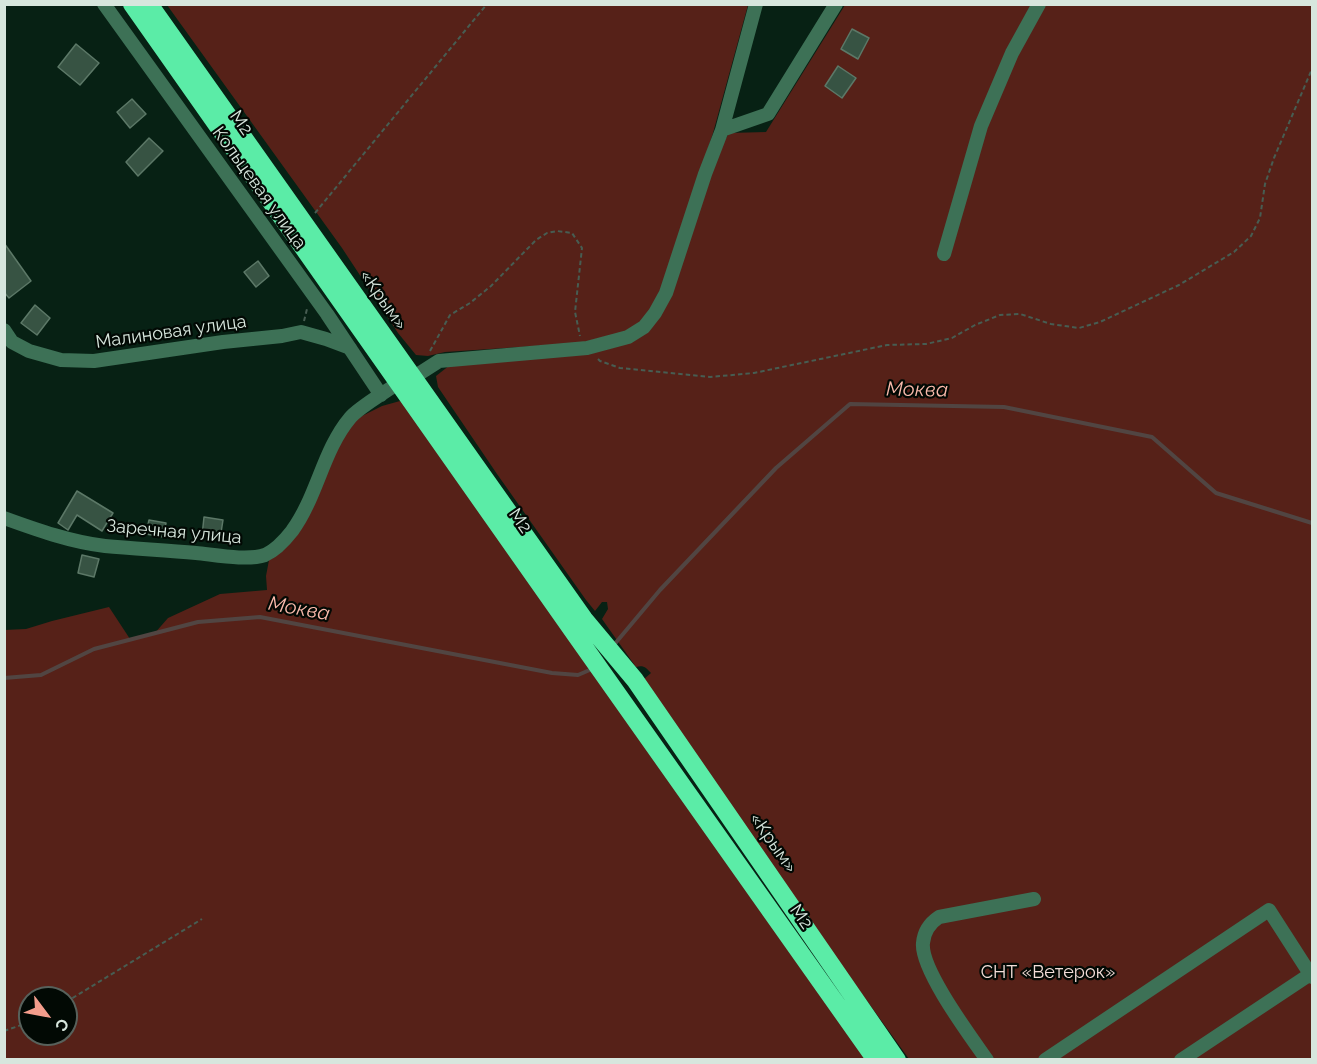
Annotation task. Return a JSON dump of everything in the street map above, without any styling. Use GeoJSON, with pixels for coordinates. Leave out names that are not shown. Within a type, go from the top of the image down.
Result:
{"type":"FeatureCollection","features":[{"type":"Feature","properties":{"kind":"highway","name":"М2"},"geometry":{"type":"LineString","coordinates":[[132,4],[406,380],[876,1059]]}},
{"type":"Feature","properties":{"kind":"highway","name":"«Крым»"},"geometry":{"type":"LineString","coordinates":[[149,4],[584,619],[635,681],[897,1059]]}},
{"type":"Feature","properties":{"kind":"street","name":"Кольцевая улица"},"geometry":{"type":"LineString","coordinates":[[104,4],[311,292],[381,395]]}},
{"type":"Feature","properties":{"kind":"street","name":"Заречная улица"},"geometry":{"type":"LineString","coordinates":[[4,518],[48,534],[104,546],[239,557],[265,554],[282,543],[293,529],[336,440],[351,416],[406,380],[440,361],[587,348],[628,337],[644,327],[655,314],[666,293],[722,130],[756,4]]}},
{"type":"Feature","properties":{"kind":"street"},"geometry":{"type":"LineString","coordinates":[[722,130],[768,114],[836,4]]}},
{"type":"Feature","properties":{"kind":"street"},"geometry":{"type":"LineString","coordinates":[[944,254],[981,126],[1012,53],[1039,4]]}},
{"type":"Feature","properties":{"kind":"street","name":"Малиновая улица"},"geometry":{"type":"LineString","coordinates":[[7,337],[29,351],[61,360],[94,361],[300,332],[350,348]]}},
{"type":"Feature","properties":{"kind":"street"},"geometry":{"type":"LineString","coordinates":[[987,1059],[957,1017],[926,962],[922,945],[925,934],[930,923],[939,917],[1034,899]]}},
{"type":"Feature","properties":{"kind":"street"},"geometry":{"type":"LineString","coordinates":[[1045,1059],[1269,909],[1312,974],[1181,1059]]}},
{"type":"Feature","properties":{"kind":"path"},"geometry":{"type":"LineString","coordinates":[[305,225],[488,4]]}},
{"type":"Feature","properties":{"kind":"path"},"geometry":{"type":"LineString","coordinates":[[428,356],[450,315],[470,303],[491,285],[536,240],[547,233],[557,231],[572,233],[582,248],[575,312],[581,343],[600,361],[620,368],[710,377],[754,373],[887,345],[926,344],[952,338],[1000,315],[1020,314],[1052,324],[1079,328],[1100,321],[1179,285],[1234,252],[1251,236],[1260,218],[1265,184],[1274,158],[1312,69]]}},
{"type":"Feature","properties":{"kind":"path"},"geometry":{"type":"LineString","coordinates":[[300,332],[311,292]]}},
{"type":"Feature","properties":{"kind":"path"},"geometry":{"type":"LineString","coordinates":[[78,995],[202,919]]}},
{"type":"Feature","properties":{"kind":"green space"},"geometry":{"type":"Polygon","coordinates":[[[167,5],[748,5],[713,133],[662,291],[645,319],[627,331],[581,343],[445,352],[428,356],[416,355],[398,333],[342,248],[167,5]]]}},
{"type":"Feature","properties":{"kind":"green space","name":"СНТ «Ветерок»"},"geometry":{"type":"Polygon","coordinates":[[[845,5],[1035,5],[983,127],[1042,5],[1312,5],[1312,1059],[909,1059],[839,962],[644,679],[651,673],[646,668],[636,667],[602,619],[608,609],[607,602],[602,602],[595,611],[586,600],[438,387],[436,376],[450,365],[645,332],[719,150],[729,133],[766,132],[845,5]]]}},
{"type":"Feature","properties":{"kind":"green space"},"geometry":{"type":"Polygon","coordinates":[[[400,401],[413,406],[877,1059],[5,1059],[4,630],[26,629],[109,607],[130,639],[154,634],[168,618],[220,594],[267,590],[266,576],[269,560],[354,420],[382,406],[400,401]]]}},
{"type":"Feature","properties":{"kind":"building"},"geometry":{"type":"Polygon","coordinates":[[[852,29],[869,38],[858,59],[841,49],[852,29]]]}},
{"type":"Feature","properties":{"kind":"building"},"geometry":{"type":"Polygon","coordinates":[[[76,44],[99,63],[80,85],[58,67],[76,44]]]}},
{"type":"Feature","properties":{"kind":"building"},"geometry":{"type":"Polygon","coordinates":[[[838,66],[856,78],[842,98],[825,86],[838,66]]]}},
{"type":"Feature","properties":{"kind":"building"},"geometry":{"type":"Polygon","coordinates":[[[132,99],[146,114],[130,128],[117,112],[132,99]]]}},
{"type":"Feature","properties":{"kind":"building"},"geometry":{"type":"Polygon","coordinates":[[[149,138],[163,151],[138,176],[126,162],[149,138]]]}},
{"type":"Feature","properties":{"kind":"building"},"geometry":{"type":"Polygon","coordinates":[[[4,243],[31,281],[9,298],[4,292],[4,243]]]}},
{"type":"Feature","properties":{"kind":"building"},"geometry":{"type":"Polygon","coordinates":[[[258,261],[269,276],[256,287],[244,272],[258,261]]]}},
{"type":"Feature","properties":{"kind":"building"},"geometry":{"type":"Polygon","coordinates":[[[35,305],[50,318],[37,335],[21,323],[35,305]]]}},
{"type":"Feature","properties":{"kind":"building"},"geometry":{"type":"Polygon","coordinates":[[[77,491],[113,513],[102,531],[77,515],[68,530],[58,523],[77,491]]]}},
{"type":"Feature","properties":{"kind":"building"},"geometry":{"type":"Polygon","coordinates":[[[204,517],[223,520],[220,539],[202,536],[204,517]]]}},
{"type":"Feature","properties":{"kind":"building"},"geometry":{"type":"Polygon","coordinates":[[[149,520],[166,523],[163,537],[146,534],[149,520]]]}},
{"type":"Feature","properties":{"kind":"building"},"geometry":{"type":"Polygon","coordinates":[[[82,555],[99,559],[94,577],[78,573],[82,555]]]}},
{"type":"Feature","properties":{"kind":"waterway","name":"Моква"},"geometry":{"type":"LineString","coordinates":[[613,646],[660,590],[776,468],[850,404],[1004,407],[1152,437],[1216,493],[1312,523]]}},
{"type":"Feature","properties":{"kind":"waterway","name":"Моква"},"geometry":{"type":"LineString","coordinates":[[4,678],[41,675],[94,649],[198,622],[260,617],[552,673],[578,675],[592,669]]}}]}
